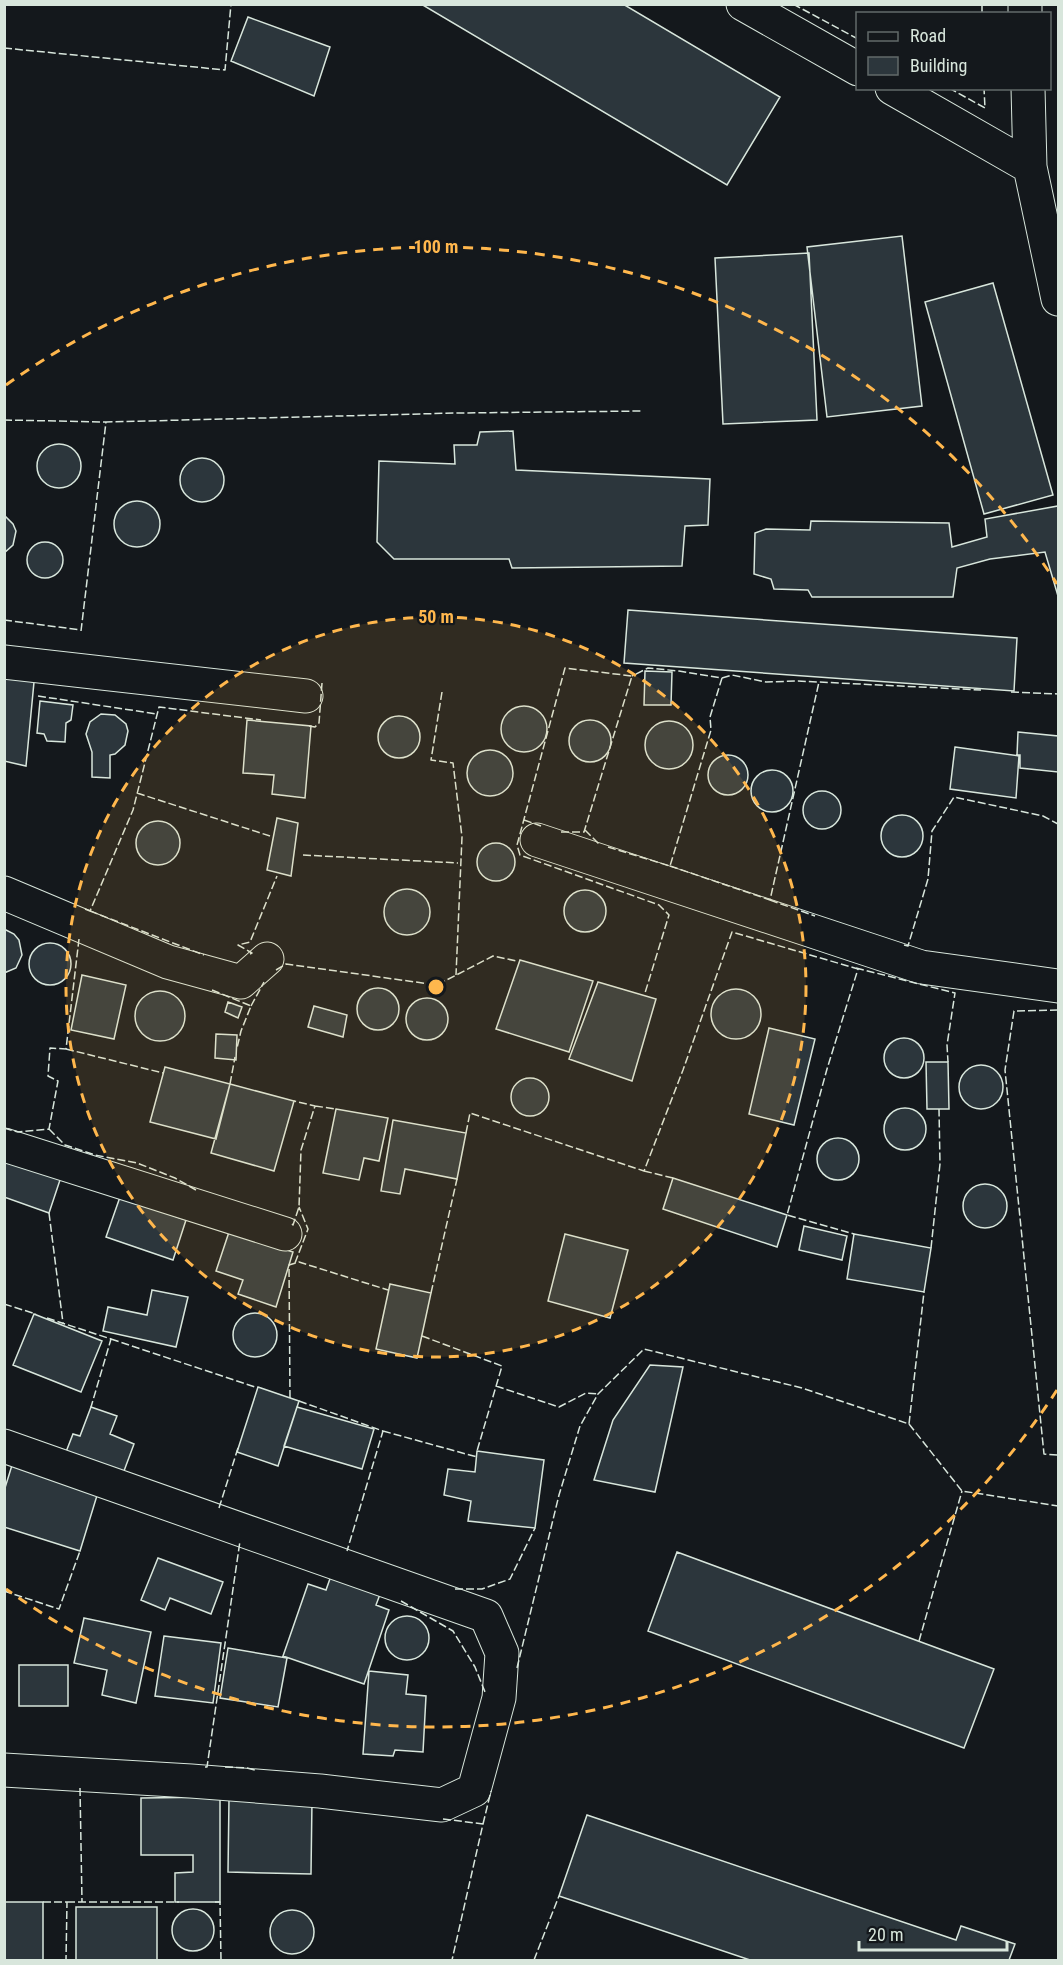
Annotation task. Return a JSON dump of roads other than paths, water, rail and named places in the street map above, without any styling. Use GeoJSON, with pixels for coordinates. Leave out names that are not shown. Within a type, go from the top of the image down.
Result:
{"type":"FeatureCollection","features":[{"type":"Feature","properties":{"kind":"street"},"geometry":{"type":"LineString","coordinates":[[743,4],[856,68]]}},
{"type":"Feature","properties":{"kind":"street"},"geometry":{"type":"LineString","coordinates":[[896,90],[1030,166]]}},
{"type":"Feature","properties":{"kind":"street"},"geometry":{"type":"LineString","coordinates":[[1028,90],[1030,166],[1059,299]]}},
{"type":"Feature","properties":{"kind":"street"},"geometry":{"type":"LineString","coordinates":[[4,662],[306,696]]}},
{"type":"Feature","properties":{"kind":"street"},"geometry":{"type":"LineString","coordinates":[[537,840],[921,967],[1059,986]]}},
{"type":"Feature","properties":{"kind":"street"},"geometry":{"type":"LineString","coordinates":[[4,893],[168,962],[241,982],[267,959]]}},
{"type":"Feature","properties":{"kind":"street"},"geometry":{"type":"LineString","coordinates":[[4,1145],[285,1234]]}},
{"type":"Feature","properties":{"kind":"street"},"geometry":{"type":"LineString","coordinates":[[4,1446],[486,1616],[502,1653],[499,1698],[474,1790],[442,1804],[320,1791],[4,1770]]}}]}
